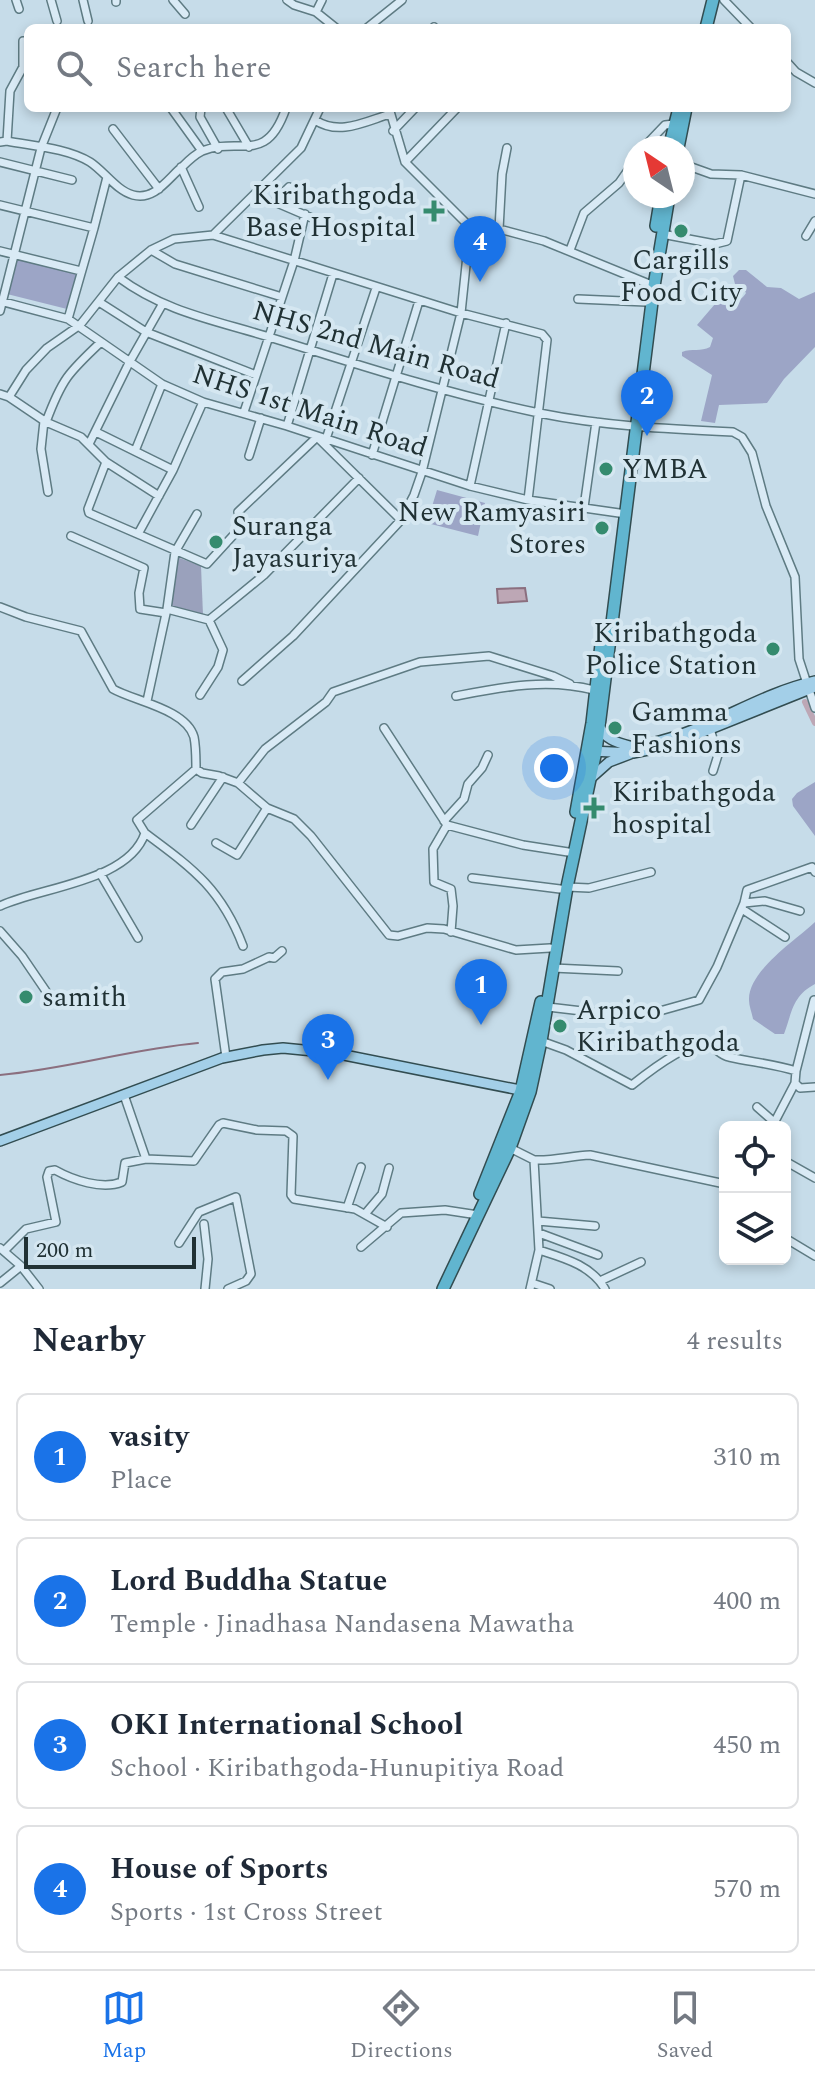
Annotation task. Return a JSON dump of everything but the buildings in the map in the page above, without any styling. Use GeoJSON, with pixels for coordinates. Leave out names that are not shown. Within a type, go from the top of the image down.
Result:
{"type":"FeatureCollection","features":[{"type":"Feature","properties":{"kind":"highway"},"geometry":{"type":"LineString","coordinates":[[700,24],[705,0]]}},
{"type":"Feature","properties":{"kind":"highway"},"geometry":{"type":"LineString","coordinates":[[707,24],[713,0]]}},
{"type":"Feature","properties":{"kind":"highway"},"geometry":{"type":"LineString","coordinates":[[672,136],[678,112]]}},
{"type":"Feature","properties":{"kind":"highway"},"geometry":{"type":"LineString","coordinates":[[680,136],[685,112]]}},
{"type":"Feature","properties":{"kind":"highway"},"geometry":{"type":"LineString","coordinates":[[443,1289],[526,1091],[564,888],[591,778],[594,690],[635,427],[660,208]]}},
{"type":"Feature","properties":{"kind":"highway"},"geometry":{"type":"LineString","coordinates":[[635,427],[646,302],[667,208]]}},
{"type":"Feature","properties":{"kind":"highway"},"geometry":{"type":"LineString","coordinates":[[564,888],[568,852],[599,725],[623,513]]}},
{"type":"Feature","properties":{"kind":"highway"},"geometry":{"type":"LineString","coordinates":[[435,1289],[510,1148],[541,1041],[548,1007],[553,948]]}},
{"type":"Feature","properties":{"kind":"main road"},"geometry":{"type":"LineString","coordinates":[[592,748],[633,750],[668,746],[811,685]]}},
{"type":"Feature","properties":{"kind":"main road"},"geometry":{"type":"LineString","coordinates":[[591,778],[609,762],[633,750],[676,737],[751,702],[811,685]]}},
{"type":"Feature","properties":{"kind":"main road"},"geometry":{"type":"LineString","coordinates":[[599,725],[613,741],[633,750]]}},
{"type":"Feature","properties":{"kind":"main road"},"geometry":{"type":"LineString","coordinates":[[0,1141],[226,1057],[283,1048],[334,1053],[526,1091]]}},
{"type":"Feature","properties":{"kind":"street"},"geometry":{"type":"LineString","coordinates":[[16,0],[19,9]]}},
{"type":"Feature","properties":{"kind":"street"},"geometry":{"type":"LineString","coordinates":[[51,0],[57,21]]}},
{"type":"Feature","properties":{"kind":"street"},"geometry":{"type":"LineString","coordinates":[[83,0],[88,21]]}},
{"type":"Feature","properties":{"kind":"street"},"geometry":{"type":"LineString","coordinates":[[173,0],[185,14]]}},
{"type":"Feature","properties":{"kind":"street"},"geometry":{"type":"LineString","coordinates":[[287,0],[316,12],[329,24]]}},
{"type":"Feature","properties":{"kind":"street"},"geometry":{"type":"LineString","coordinates":[[316,12],[322,0]]}},
{"type":"Feature","properties":{"kind":"street"},"geometry":{"type":"LineString","coordinates":[[372,24],[402,0]]}},
{"type":"Feature","properties":{"kind":"street"},"geometry":{"type":"LineString","coordinates":[[724,0],[747,24]]}},
{"type":"Feature","properties":{"kind":"street"},"geometry":{"type":"LineString","coordinates":[[24,41],[23,67],[10,91],[4,141],[74,155],[90,162],[131,195],[142,196],[159,189],[202,151],[260,144],[271,135],[284,112]]}},
{"type":"Feature","properties":{"kind":"street"},"geometry":{"type":"LineString","coordinates":[[791,66],[815,83]]}},
{"type":"Feature","properties":{"kind":"street"},"geometry":{"type":"LineString","coordinates":[[0,311],[41,148],[55,112]]}},
{"type":"Feature","properties":{"kind":"street"},"geometry":{"type":"LineString","coordinates":[[174,112],[202,151]]}},
{"type":"Feature","properties":{"kind":"street"},"geometry":{"type":"LineString","coordinates":[[201,112],[200,117],[218,149]]}},
{"type":"Feature","properties":{"kind":"street"},"geometry":{"type":"LineString","coordinates":[[228,112],[249,147]]}},
{"type":"Feature","properties":{"kind":"street"},"geometry":{"type":"LineString","coordinates":[[213,235],[301,148],[318,112]]}},
{"type":"Feature","properties":{"kind":"street"},"geometry":{"type":"LineString","coordinates":[[315,120],[326,128],[344,128],[386,112]]}},
{"type":"Feature","properties":{"kind":"street"},"geometry":{"type":"LineString","coordinates":[[389,112],[405,162],[470,227],[499,229],[544,241],[651,285]]}},
{"type":"Feature","properties":{"kind":"street"},"geometry":{"type":"LineString","coordinates":[[393,131],[411,112]]}},
{"type":"Feature","properties":{"kind":"street"},"geometry":{"type":"LineString","coordinates":[[405,162],[453,112]]}},
{"type":"Feature","properties":{"kind":"street"},"geometry":{"type":"LineString","coordinates":[[654,136],[665,125],[674,124]]}},
{"type":"Feature","properties":{"kind":"street"},"geometry":{"type":"LineString","coordinates":[[113,129],[159,189]]}},
{"type":"Feature","properties":{"kind":"street"},"geometry":{"type":"LineString","coordinates":[[499,229],[502,174],[507,148]]}},
{"type":"Feature","properties":{"kind":"street"},"geometry":{"type":"LineString","coordinates":[[0,162],[72,180]]}},
{"type":"Feature","properties":{"kind":"street"},"geometry":{"type":"LineString","coordinates":[[181,167],[199,207]]}},
{"type":"Feature","properties":{"kind":"street"},"geometry":{"type":"LineString","coordinates":[[695,168],[711,174],[741,175],[815,194]]}},
{"type":"Feature","properties":{"kind":"street"},"geometry":{"type":"LineString","coordinates":[[662,234],[715,244],[727,241],[741,175]]}},
{"type":"Feature","properties":{"kind":"street"},"geometry":{"type":"LineString","coordinates":[[68,319],[107,177]]}},
{"type":"Feature","properties":{"kind":"street"},"geometry":{"type":"LineString","coordinates":[[570,250],[584,213],[623,177]]}},
{"type":"Feature","properties":{"kind":"street"},"geometry":{"type":"LineString","coordinates":[[289,187],[276,200],[277,203],[326,224]]}},
{"type":"Feature","properties":{"kind":"street"},"geometry":{"type":"LineString","coordinates":[[0,205],[94,228]]}},
{"type":"Feature","properties":{"kind":"street"},"geometry":{"type":"LineString","coordinates":[[244,412],[294,261],[305,214]]}},
{"type":"Feature","properties":{"kind":"street"},"geometry":{"type":"LineString","coordinates":[[806,236],[815,221]]}},
{"type":"Feature","properties":{"kind":"street"},"geometry":{"type":"LineString","coordinates":[[242,681],[293,636],[401,520],[414,495],[461,313],[470,227]]}},
{"type":"Feature","properties":{"kind":"street"},"geometry":{"type":"LineString","coordinates":[[9,397],[26,370],[47,348],[80,325],[118,277],[151,250],[174,239],[213,235],[419,301],[542,334],[547,340],[528,500]]}},
{"type":"Feature","properties":{"kind":"street"},"geometry":{"type":"LineString","coordinates":[[151,250],[175,264],[282,297]]}},
{"type":"Feature","properties":{"kind":"street"},"geometry":{"type":"LineString","coordinates":[[0,251],[81,271]]}},
{"type":"Feature","properties":{"kind":"street"},"geometry":{"type":"LineString","coordinates":[[287,426],[333,274]]}},
{"type":"Feature","properties":{"kind":"street","name":"NHS 2nd Main Road"},"geometry":{"type":"LineString","coordinates":[[118,277],[162,305],[443,390],[540,413],[596,422],[733,432],[742,437],[752,453],[766,506],[795,577],[798,597],[797,646],[811,685]]}},
{"type":"Feature","properties":{"kind":"street"},"geometry":{"type":"LineString","coordinates":[[326,439],[376,288]]}},
{"type":"Feature","properties":{"kind":"street"},"geometry":{"type":"LineString","coordinates":[[578,299],[646,302]]}},
{"type":"Feature","properties":{"kind":"street","name":"NHS 1st Main Road"},"geometry":{"type":"LineString","coordinates":[[2,301],[80,325],[162,384],[203,402],[244,412],[470,486],[528,500],[623,513]]}},
{"type":"Feature","properties":{"kind":"street"},"geometry":{"type":"LineString","coordinates":[[372,455],[419,301]]}},
{"type":"Feature","properties":{"kind":"street"},"geometry":{"type":"LineString","coordinates":[[99,302],[146,332],[256,375]]}},
{"type":"Feature","properties":{"kind":"street"},"geometry":{"type":"LineString","coordinates":[[89,444],[162,305]]}},
{"type":"Feature","properties":{"kind":"street"},"geometry":{"type":"LineString","coordinates":[[470,486],[506,323]]}},
{"type":"Feature","properties":{"kind":"street"},"geometry":{"type":"LineString","coordinates":[[48,492],[41,449],[45,422],[68,373],[101,342]]}},
{"type":"Feature","properties":{"kind":"street"},"geometry":{"type":"LineString","coordinates":[[135,451],[162,384]]}},
{"type":"Feature","properties":{"kind":"street"},"geometry":{"type":"LineString","coordinates":[[0,394],[45,422],[81,437],[106,462],[159,496]]}},
{"type":"Feature","properties":{"kind":"street"},"geometry":{"type":"LineString","coordinates":[[138,534],[173,470],[203,402]]}},
{"type":"Feature","properties":{"kind":"street"},"geometry":{"type":"LineString","coordinates":[[249,456],[261,418]]}},
{"type":"Feature","properties":{"kind":"street"},"geometry":{"type":"LineString","coordinates":[[584,507],[596,422]]}},
{"type":"Feature","properties":{"kind":"street"},"geometry":{"type":"LineString","coordinates":[[96,432],[173,470]]}},
{"type":"Feature","properties":{"kind":"street"},"geometry":{"type":"LineString","coordinates":[[238,512],[317,437],[401,520]]}},
{"type":"Feature","properties":{"kind":"street"},"geometry":{"type":"LineString","coordinates":[[106,462],[89,513],[207,564],[239,529]]}},
{"type":"Feature","properties":{"kind":"street"},"geometry":{"type":"LineString","coordinates":[[209,620],[264,575],[359,478]]}},
{"type":"Feature","properties":{"kind":"street"},"geometry":{"type":"LineString","coordinates":[[147,701],[175,552],[197,514]]}},
{"type":"Feature","properties":{"kind":"street"},"geometry":{"type":"LineString","coordinates":[[71,536],[144,568],[139,593],[140,609],[209,620]]}},
{"type":"Feature","properties":{"kind":"street"},"geometry":{"type":"LineString","coordinates":[[0,607],[81,631],[113,689],[147,701],[193,732],[196,769]]}},
{"type":"Feature","properties":{"kind":"street"},"geometry":{"type":"LineString","coordinates":[[200,695],[218,667],[223,650],[209,620]]}},
{"type":"Feature","properties":{"kind":"street"},"geometry":{"type":"LineString","coordinates":[[238,783],[265,749],[326,702],[333,692],[420,662],[489,656],[594,690]]}},
{"type":"Feature","properties":{"kind":"street"},"geometry":{"type":"LineString","coordinates":[[456,696],[524,683],[570,684]]}},
{"type":"Feature","properties":{"kind":"street"},"geometry":{"type":"LineString","coordinates":[[811,685],[815,708]]}},
{"type":"Feature","properties":{"kind":"street"},"geometry":{"type":"LineString","coordinates":[[384,728],[445,823],[523,845],[568,852]]}},
{"type":"Feature","properties":{"kind":"street"},"geometry":{"type":"LineString","coordinates":[[710,729],[718,755],[713,771]]}},
{"type":"Feature","properties":{"kind":"street"},"geometry":{"type":"LineString","coordinates":[[451,932],[451,889],[434,882],[433,849],[445,823],[464,799],[468,784],[482,768],[488,755]]}},
{"type":"Feature","properties":{"kind":"street"},"geometry":{"type":"LineString","coordinates":[[196,769],[238,783],[267,808],[288,815],[311,836],[389,935],[398,936],[427,928],[516,950],[553,948]]}},
{"type":"Feature","properties":{"kind":"street"},"geometry":{"type":"LineString","coordinates":[[196,769],[137,820],[145,833],[166,846],[209,885],[233,919],[243,946]]}},
{"type":"Feature","properties":{"kind":"street"},"geometry":{"type":"LineString","coordinates":[[191,825],[223,777]]}},
{"type":"Feature","properties":{"kind":"street"},"geometry":{"type":"LineString","coordinates":[[216,843],[237,855],[267,808]]}},
{"type":"Feature","properties":{"kind":"street"},"geometry":{"type":"LineString","coordinates":[[0,906],[18,898],[70,886],[100,873],[141,844],[145,833]]}},
{"type":"Feature","properties":{"kind":"street"},"geometry":{"type":"LineString","coordinates":[[548,1007],[599,1013],[649,1014],[699,1000],[743,906],[747,890],[812,867],[815,872]]}},
{"type":"Feature","properties":{"kind":"street"},"geometry":{"type":"LineString","coordinates":[[472,878],[589,888],[651,872]]}},
{"type":"Feature","properties":{"kind":"street"},"geometry":{"type":"LineString","coordinates":[[100,873],[138,938]]}},
{"type":"Feature","properties":{"kind":"street"},"geometry":{"type":"LineString","coordinates":[[743,906],[765,901],[800,911]]}},
{"type":"Feature","properties":{"kind":"street"},"geometry":{"type":"LineString","coordinates":[[743,906],[785,937]]}},
{"type":"Feature","properties":{"kind":"street"},"geometry":{"type":"LineString","coordinates":[[0,931],[22,956],[52,1000]]}},
{"type":"Feature","properties":{"kind":"street"},"geometry":{"type":"LineString","coordinates":[[226,1057],[215,979],[222,972],[243,969],[269,957],[274,958],[282,951]]}},
{"type":"Feature","properties":{"kind":"street"},"geometry":{"type":"LineString","coordinates":[[553,968],[618,971]]}},
{"type":"Feature","properties":{"kind":"street"},"geometry":{"type":"LineString","coordinates":[[775,1121],[795,1083],[814,1000]]}},
{"type":"Feature","properties":{"kind":"street"},"geometry":{"type":"LineString","coordinates":[[541,1041],[566,1050],[632,1085],[654,1068],[697,1045],[705,1044],[725,1057],[796,1071]]}},
{"type":"Feature","properties":{"kind":"street"},"geometry":{"type":"LineString","coordinates":[[795,1083],[800,1088],[815,1087]]}},
{"type":"Feature","properties":{"kind":"street"},"geometry":{"type":"LineString","coordinates":[[124,1095],[146,1159]]}},
{"type":"Feature","properties":{"kind":"street"},"geometry":{"type":"LineString","coordinates":[[757,1107],[769,1121]]}},
{"type":"Feature","properties":{"kind":"street"},"geometry":{"type":"LineString","coordinates":[[39,1289],[21,1266],[2,1249],[26,1229],[56,1222],[47,1177],[49,1171],[55,1170],[101,1185],[116,1184],[122,1182],[125,1163],[146,1159],[194,1161],[223,1123],[257,1130],[286,1131],[293,1136],[291,1195],[294,1199],[347,1208],[387,1227]]}},
{"type":"Feature","properties":{"kind":"street"},"geometry":{"type":"LineString","coordinates":[[510,1148],[534,1160],[553,1161],[590,1155],[719,1183]]}},
{"type":"Feature","properties":{"kind":"street"},"geometry":{"type":"LineString","coordinates":[[534,1160],[539,1250],[531,1286],[550,1289]]}},
{"type":"Feature","properties":{"kind":"street"},"geometry":{"type":"LineString","coordinates":[[791,1164],[815,1178]]}},
{"type":"Feature","properties":{"kind":"street"},"geometry":{"type":"LineString","coordinates":[[347,1208],[361,1167]]}},
{"type":"Feature","properties":{"kind":"street"},"geometry":{"type":"LineString","coordinates":[[365,1214],[382,1194],[389,1168]]}},
{"type":"Feature","properties":{"kind":"street"},"geometry":{"type":"LineString","coordinates":[[179,1243],[199,1212],[236,1197],[251,1274],[246,1281],[228,1289]]}},
{"type":"Feature","properties":{"kind":"street"},"geometry":{"type":"LineString","coordinates":[[361,1247],[404,1213],[445,1210],[475,1214]]}},
{"type":"Feature","properties":{"kind":"street"},"geometry":{"type":"LineString","coordinates":[[538,1221],[595,1226]]}},
{"type":"Feature","properties":{"kind":"street"},"geometry":{"type":"LineString","coordinates":[[204,1224],[208,1259],[205,1289]]}},
{"type":"Feature","properties":{"kind":"street"},"geometry":{"type":"LineString","coordinates":[[539,1233],[598,1255]]}},
{"type":"Feature","properties":{"kind":"street"},"geometry":{"type":"LineString","coordinates":[[791,1242],[815,1256]]}},
{"type":"Feature","properties":{"kind":"street"},"geometry":{"type":"LineString","coordinates":[[539,1250],[574,1263],[600,1281],[605,1289]]}},
{"type":"Feature","properties":{"kind":"street"},"geometry":{"type":"LineString","coordinates":[[600,1281],[641,1262]]}},
{"type":"Feature","properties":{"kind":"street"},"geometry":{"type":"LineString","coordinates":[[0,1283],[21,1266]]}},
{"type":"Feature","properties":{"kind":"shaded area"},"geometry":{"type":"Polygon","coordinates":[[[17,258],[77,273],[67,309],[7,294],[17,258]]]}},
{"type":"Feature","properties":{"kind":"shaded area"},"geometry":{"type":"Polygon","coordinates":[[[739,270],[746,270],[767,287],[781,288],[799,299],[815,292],[815,347],[784,379],[767,403],[719,405],[715,423],[701,421],[712,375],[682,356],[682,352],[710,347],[713,338],[697,325],[715,304],[743,297],[746,293],[735,284],[733,276],[739,270]]]}},
{"type":"Feature","properties":{"kind":"shaded area"},"geometry":{"type":"Polygon","coordinates":[[[437,490],[485,503],[478,536],[427,523],[437,490]]]}},
{"type":"Feature","properties":{"kind":"shaded area"},"geometry":{"type":"Polygon","coordinates":[[[177,557],[201,566],[203,615],[170,608],[177,557]]]}},
{"type":"Feature","properties":{"kind":"shaded area"},"geometry":{"type":"Polygon","coordinates":[[[525,588],[527,601],[498,603],[497,589],[525,588]]]}},
{"type":"Feature","properties":{"kind":"shaded area"},"geometry":{"type":"Polygon","coordinates":[[[815,782],[815,836],[793,806],[792,799],[815,782]]]}},
{"type":"Feature","properties":{"kind":"shaded area"},"geometry":{"type":"Polygon","coordinates":[[[815,922],[815,984],[797,1000],[784,1034],[775,1034],[753,1019],[749,1002],[751,989],[764,967],[815,922]]]}},
{"type":"Feature","properties":{"kind":"waterway"},"geometry":{"type":"LineString","coordinates":[[805,702],[815,723]]}},
{"type":"Feature","properties":{"kind":"waterway"},"geometry":{"type":"LineString","coordinates":[[0,1075],[198,1043]]}},
{"type":"Feature","properties":{"kind":"place","name":"Kiribathgoda Base Hospital"},"geometry":{"type":"Point","coordinates":[434,211]}},
{"type":"Feature","properties":{"kind":"place","name":"Cargills Food City"},"geometry":{"type":"Point","coordinates":[681,231]}},
{"type":"Feature","properties":{"kind":"place","name":"House of Sports"},"geometry":{"type":"Point","coordinates":[480,282]}},
{"type":"Feature","properties":{"kind":"place","name":"Lord Buddha Statue"},"geometry":{"type":"Point","coordinates":[647,436]}},
{"type":"Feature","properties":{"kind":"place","name":"YMBA"},"geometry":{"type":"Point","coordinates":[606,469]}},
{"type":"Feature","properties":{"kind":"place","name":"New Ramyasiri Stores"},"geometry":{"type":"Point","coordinates":[602,528]}},
{"type":"Feature","properties":{"kind":"place","name":"Suranga Jayasuriya"},"geometry":{"type":"Point","coordinates":[216,542]}},
{"type":"Feature","properties":{"kind":"place","name":"Kiribathgoda Police Station"},"geometry":{"type":"Point","coordinates":[773,649]}},
{"type":"Feature","properties":{"kind":"place","name":"Gamma Fashions"},"geometry":{"type":"Point","coordinates":[615,728]}},
{"type":"Feature","properties":{"kind":"place","name":"Kiribathgoda hospital"},"geometry":{"type":"Point","coordinates":[594,808]}},
{"type":"Feature","properties":{"kind":"place","name":"samith"},"geometry":{"type":"Point","coordinates":[26,997]}},
{"type":"Feature","properties":{"kind":"place","name":"vasity"},"geometry":{"type":"Point","coordinates":[481,1025]}},
{"type":"Feature","properties":{"kind":"place","name":"Arpico Kiribathgoda"},"geometry":{"type":"Point","coordinates":[560,1026]}},
{"type":"Feature","properties":{"kind":"place","name":"OKI International School"},"geometry":{"type":"Point","coordinates":[328,1080]}}]}
